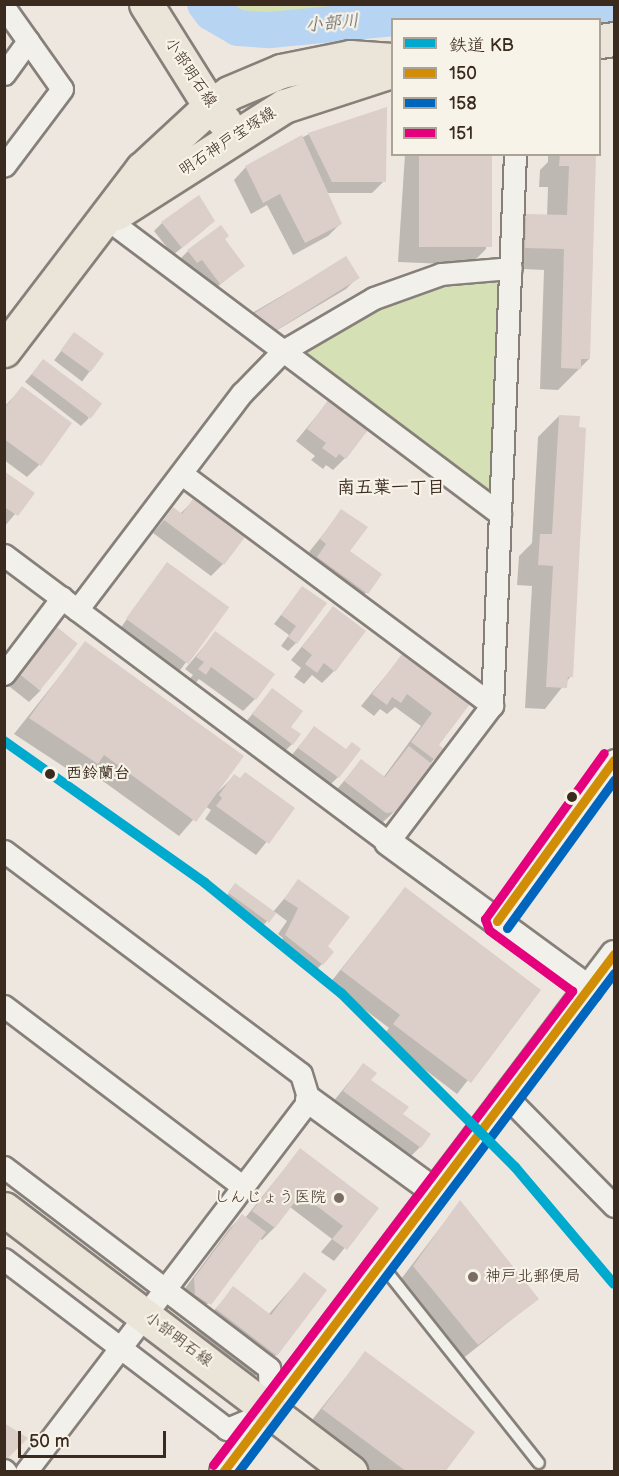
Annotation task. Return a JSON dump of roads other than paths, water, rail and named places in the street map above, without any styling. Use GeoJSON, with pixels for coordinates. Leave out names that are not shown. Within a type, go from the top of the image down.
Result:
{"type":"FeatureCollection","features":[{"type":"Feature","properties":{"kind":"main road","name":"小部明石線"},"geometry":{"type":"LineString","coordinates":[[146,4],[220,99]]}},
{"type":"Feature","properties":{"kind":"main road","name":"小部明石線"},"geometry":{"type":"LineString","coordinates":[[165,4],[220,99],[236,133]]}},
{"type":"Feature","properties":{"kind":"main road","name":"明石神戸宝塚線"},"geometry":{"type":"LineString","coordinates":[[4,350],[142,170],[220,99],[282,71],[350,57],[391,60]]}},
{"type":"Feature","properties":{"kind":"main road","name":"明石神戸宝塚線"},"geometry":{"type":"LineString","coordinates":[[106,218],[155,191],[236,133],[284,106],[391,72]]}},
{"type":"Feature","properties":{"kind":"main road","name":"小部明石線"},"geometry":{"type":"LineString","coordinates":[[4,1209],[350,1472]]}},
{"type":"Feature","properties":{"kind":"street"},"geometry":{"type":"LineString","coordinates":[[4,7],[62,89],[4,166]]}},
{"type":"Feature","properties":{"kind":"street"},"geometry":{"type":"LineString","coordinates":[[4,74],[28,41]]}},
{"type":"Feature","properties":{"kind":"street"},"geometry":{"type":"LineString","coordinates":[[388,842],[492,705],[515,156]]}},
{"type":"Feature","properties":{"kind":"street"},"geometry":{"type":"LineString","coordinates":[[106,218],[500,514]]}},
{"type":"Feature","properties":{"kind":"street"},"geometry":{"type":"LineString","coordinates":[[4,674],[70,604],[182,474],[242,393],[283,351],[375,298],[441,274],[511,268]]}},
{"type":"Feature","properties":{"kind":"street"},"geometry":{"type":"LineString","coordinates":[[182,474],[492,705]]}},
{"type":"Feature","properties":{"kind":"street"},"geometry":{"type":"LineString","coordinates":[[4,555],[589,989]]}},
{"type":"Feature","properties":{"kind":"street"},"geometry":{"type":"LineString","coordinates":[[497,921],[615,760]]}},
{"type":"Feature","properties":{"kind":"street"},"geometry":{"type":"LineString","coordinates":[[4,851],[301,1074],[309,1100],[434,1191]]}},
{"type":"Feature","properties":{"kind":"street"},"geometry":{"type":"LineString","coordinates":[[223,1472],[379,1262],[615,954]]}},
{"type":"Feature","properties":{"kind":"street"},"geometry":{"type":"LineString","coordinates":[[4,1006],[241,1185]]}},
{"type":"Feature","properties":{"kind":"street"},"geometry":{"type":"LineString","coordinates":[[27,1472],[241,1185],[309,1100]]}},
{"type":"Feature","properties":{"kind":"street"},"geometry":{"type":"LineString","coordinates":[[501,1105],[615,1206]]}},
{"type":"Feature","properties":{"kind":"street"},"geometry":{"type":"LineString","coordinates":[[4,1167],[269,1368],[270,1411]]}},
{"type":"Feature","properties":{"kind":"street"},"geometry":{"type":"LineString","coordinates":[[4,1259],[227,1429],[270,1411]]}},
{"type":"Feature","properties":{"kind":"lane"},"geometry":{"type":"LineString","coordinates":[[379,1262],[539,1463]]}},
{"type":"Feature","properties":{"kind":"waterway","name":"小部川"},"geometry":{"type":"LineString","coordinates":[[205,4],[212,13],[238,28],[270,30],[391,18]]}},
{"type":"Feature","properties":{"kind":"waterway","name":"小部川"},"geometry":{"type":"LineString","coordinates":[[394,18],[610,4]]}},
{"type":"Feature","properties":{"kind":"rail line","name":"KB"},"geometry":{"type":"LineString","coordinates":[[4,741],[205,883],[341,993],[515,1167],[614,1284]]}},
{"type":"Feature","properties":{"kind":"place","name":"西鈴蘭台"},"geometry":{"type":"Point","coordinates":[50,774]}},
{"type":"Feature","properties":{"kind":"place","name":"しんじょう医院"},"geometry":{"type":"Point","coordinates":[339,1198]}},
{"type":"Feature","properties":{"kind":"place","name":"神戸北郵便局"},"geometry":{"type":"Point","coordinates":[473,1277]}},
{"type":"Feature","properties":{"kind":"district","name":"南五葉一丁目"},"geometry":{"type":"Point","coordinates":[391,488]}}]}
